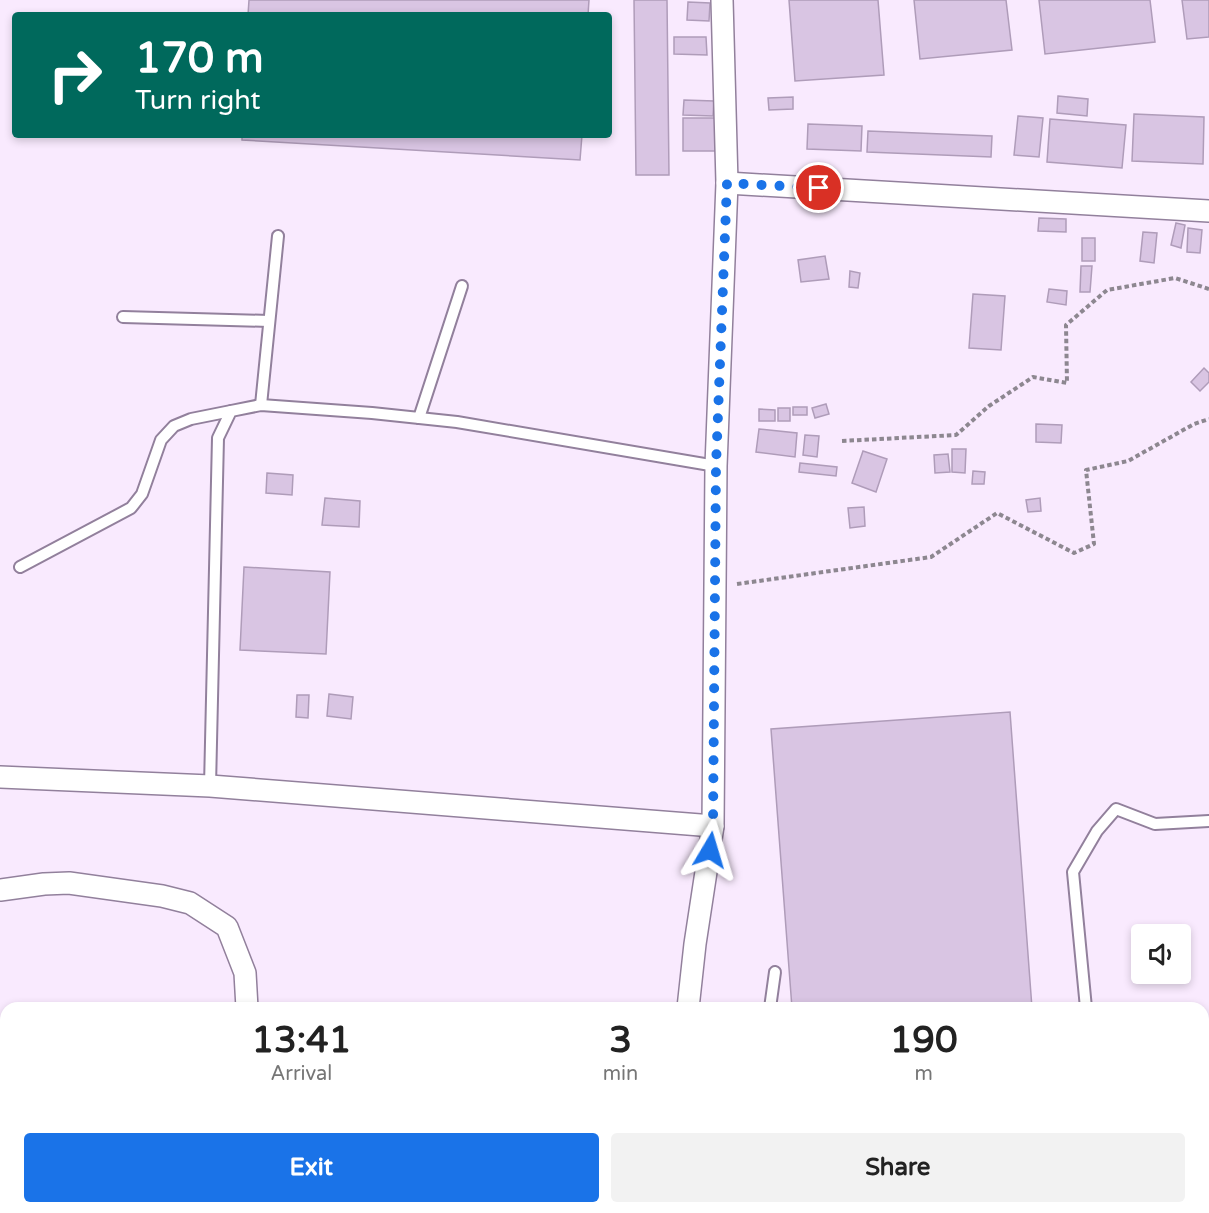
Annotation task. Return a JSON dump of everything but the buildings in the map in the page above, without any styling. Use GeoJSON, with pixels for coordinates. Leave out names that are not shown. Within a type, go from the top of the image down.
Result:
{"type":"FeatureCollection","features":[{"type":"Feature","properties":{"kind":"street"},"geometry":{"type":"LineString","coordinates":[[689,1002],[713,826],[716,466],[727,183],[722,0]]}},
{"type":"Feature","properties":{"kind":"street"},"geometry":{"type":"LineString","coordinates":[[727,183],[1209,211]]}},
{"type":"Feature","properties":{"kind":"street"},"geometry":{"type":"LineString","coordinates":[[0,777],[210,786],[713,826]]}},
{"type":"Feature","properties":{"kind":"street"},"geometry":{"type":"LineString","coordinates":[[0,890],[69,883],[162,896],[190,903],[227,927],[245,973],[247,1002]]}},
{"type":"Feature","properties":{"kind":"lane"},"geometry":{"type":"LineString","coordinates":[[261,405],[278,236]]}},
{"type":"Feature","properties":{"kind":"lane"},"geometry":{"type":"LineString","coordinates":[[419,418],[462,286]]}},
{"type":"Feature","properties":{"kind":"lane"},"geometry":{"type":"LineString","coordinates":[[123,317],[269,321]]}},
{"type":"Feature","properties":{"kind":"lane"},"geometry":{"type":"LineString","coordinates":[[20,567],[131,508],[142,494],[161,440],[174,426],[191,419],[261,405],[457,422],[716,466]]}},
{"type":"Feature","properties":{"kind":"lane"},"geometry":{"type":"LineString","coordinates":[[210,786],[218,438],[231,411]]}},
{"type":"Feature","properties":{"kind":"lane"},"geometry":{"type":"LineString","coordinates":[[1085,1002],[1073,872],[1097,831],[1116,809],[1155,824],[1209,821]]}},
{"type":"Feature","properties":{"kind":"lane"},"geometry":{"type":"LineString","coordinates":[[771,1002],[774,972]]}},
{"type":"Feature","properties":{"kind":"path"},"geometry":{"type":"LineString","coordinates":[[842,441],[956,435],[989,406],[1033,377],[1067,383],[1065,325],[1107,290],[1175,278],[1209,289]]}},
{"type":"Feature","properties":{"kind":"path"},"geometry":{"type":"LineString","coordinates":[[715,587],[931,557],[997,513],[1074,553],[1094,544],[1086,470],[1128,462],[1194,424],[1209,419]]}},
{"type":"Feature","properties":{"kind":"shaded area"},"geometry":{"type":"Polygon","coordinates":[[[0,0],[1209,0],[1209,1002],[0,1002],[0,0]]]}},
{"type":"Feature","properties":{"kind":"route"},"geometry":{"type":"LineString","coordinates":[[710,850],[713,826],[716,466],[727,183],[819,188]]}}]}
